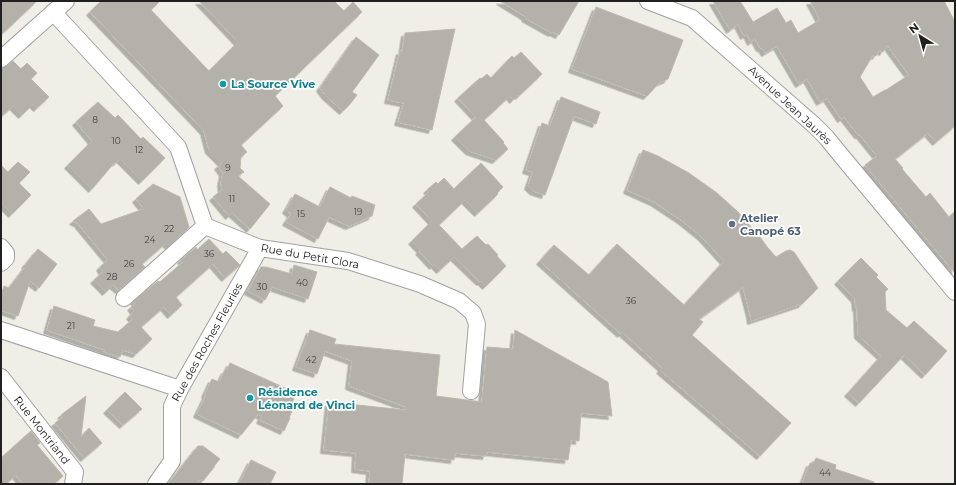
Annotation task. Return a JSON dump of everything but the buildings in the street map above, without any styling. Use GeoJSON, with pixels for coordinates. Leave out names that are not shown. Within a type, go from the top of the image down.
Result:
{"type":"FeatureCollection","features":[{"type":"Feature","properties":{"kind":"street"},"geometry":{"type":"LineString","coordinates":[[1,59],[66,1]]}},
{"type":"Feature","properties":{"kind":"street","name":"Avenue Jean Jaurès"},"geometry":{"type":"LineString","coordinates":[[648,1],[692,18],[814,125],[840,153],[955,292]]}},
{"type":"Feature","properties":{"kind":"street"},"geometry":{"type":"LineString","coordinates":[[53,12],[178,147],[205,226],[124,298]]}},
{"type":"Feature","properties":{"kind":"street","name":"Rue du Petit Clora"},"geometry":{"type":"LineString","coordinates":[[205,226],[260,248],[348,261],[420,284],[459,301],[473,313],[477,324],[471,391]]}},
{"type":"Feature","properties":{"kind":"street"},"geometry":{"type":"LineString","coordinates":[[1,247],[6,254],[6,258],[1,263]]}},
{"type":"Feature","properties":{"kind":"street","name":"Rue des Roches Fleuries"},"geometry":{"type":"LineString","coordinates":[[156,484],[172,461],[172,406],[180,389],[260,248]]}},
{"type":"Feature","properties":{"kind":"street"},"geometry":{"type":"LineString","coordinates":[[1,330],[180,389]]}},
{"type":"Feature","properties":{"kind":"street","name":"Rue Montriand"},"geometry":{"type":"LineString","coordinates":[[1,377],[75,472],[73,484]]}},
{"type":"Feature","properties":{"kind":"place","name":"La Source Vive"},"geometry":{"type":"Point","coordinates":[223,84]}},
{"type":"Feature","properties":{"kind":"place","name":"Atelier Canopé 63"},"geometry":{"type":"Point","coordinates":[732,224]}},
{"type":"Feature","properties":{"kind":"place","name":"Résidence Léonard de Vinci"},"geometry":{"type":"Point","coordinates":[250,398]}}]}
